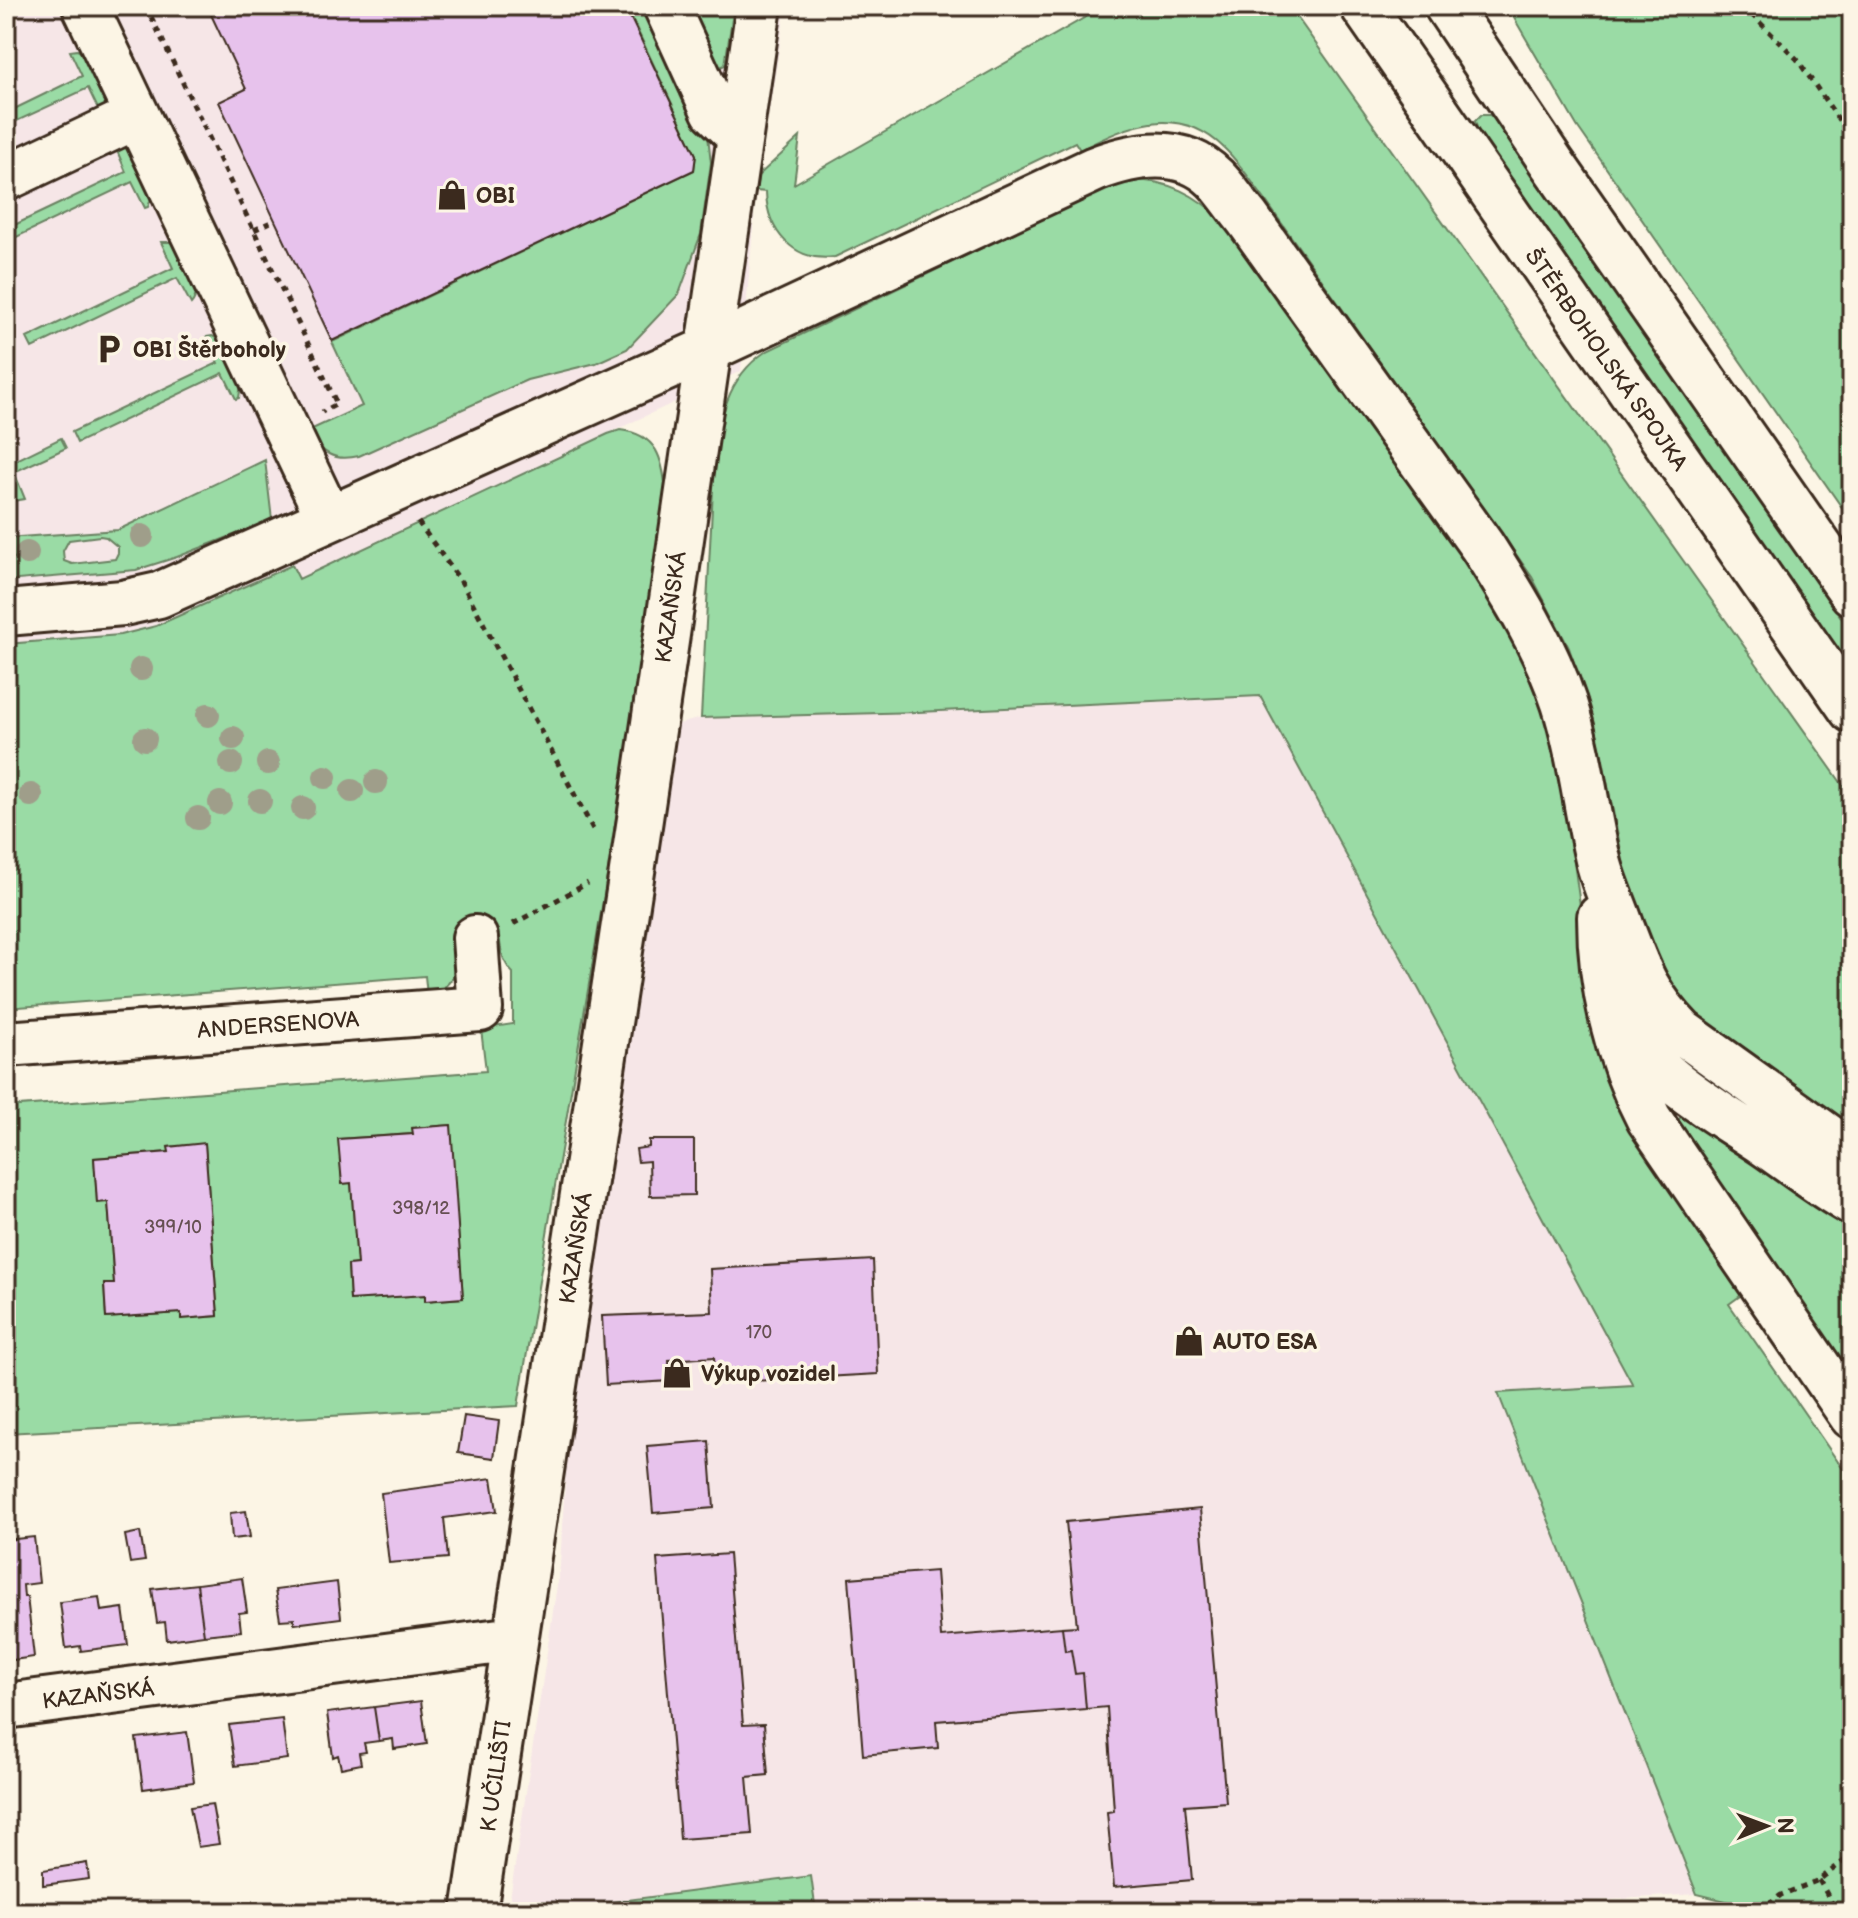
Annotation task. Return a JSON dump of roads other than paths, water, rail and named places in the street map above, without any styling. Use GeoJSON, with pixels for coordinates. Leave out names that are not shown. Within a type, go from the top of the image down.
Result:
{"type":"FeatureCollection","features":[{"type":"Feature","properties":{"kind":"main road"},"geometry":{"type":"LineString","coordinates":[[85,6],[329,519]]}},
{"type":"Feature","properties":{"kind":"main road"},"geometry":{"type":"LineString","coordinates":[[666,6],[714,111],[742,120]]}},
{"type":"Feature","properties":{"kind":"main road","name":"KAZAŇSKÁ"},"geometry":{"type":"LineString","coordinates":[[6,1706],[515,1639],[759,6]]}},
{"type":"Feature","properties":{"kind":"main road","name":"ŠTĚRBOHOLSKÁ SPOJKA"},"geometry":{"type":"LineString","coordinates":[[1363,6],[1852,710]]}},
{"type":"Feature","properties":{"kind":"main road"},"geometry":{"type":"LineString","coordinates":[[1447,6],[1552,163],[1852,593]]}},
{"type":"Feature","properties":{"kind":"main road"},"geometry":{"type":"LineString","coordinates":[[6,178],[137,116]]}},
{"type":"Feature","properties":{"kind":"main road"},"geometry":{"type":"LineString","coordinates":[[6,613],[142,600],[194,581],[1121,159],[1164,155],[1199,166],[1214,178],[1247,218],[1511,591],[1544,652],[1564,704],[1580,762],[1600,866],[1634,964],[1646,987],[1664,1013],[1707,1052],[1852,1154]]}},
{"type":"Feature","properties":{"kind":"main road"},"geometry":{"type":"LineString","coordinates":[[1745,557],[1852,734]]}},
{"type":"Feature","properties":{"kind":"main road"},"geometry":{"type":"LineString","coordinates":[[1600,866],[1600,936],[1607,985],[1621,1056],[1633,1088],[1649,1119],[1852,1416]]}},
{"type":"Feature","properties":{"kind":"main road","name":"ANDERSENOVA"},"geometry":{"type":"LineString","coordinates":[[6,1044],[480,1009],[475,938]]}},
{"type":"Feature","properties":{"kind":"main road"},"geometry":{"type":"LineString","coordinates":[[1607,985],[1629,1036],[1679,1086],[1852,1203]]}},
{"type":"Feature","properties":{"kind":"main road","name":"K UČILIŠTI"},"geometry":{"type":"LineString","coordinates":[[474,1912],[515,1639]]}},
{"type":"Feature","properties":{"kind":"place","name":"OBI"},"geometry":{"type":"Point","coordinates":[452,195]}},
{"type":"Feature","properties":{"kind":"place","name":"OBI Štěrboholy"},"geometry":{"type":"Point","coordinates":[109,349]}},
{"type":"Feature","properties":{"kind":"place","name":"AUTO ESA"},"geometry":{"type":"Point","coordinates":[1189,1341]}},
{"type":"Feature","properties":{"kind":"place","name":"Výkup vozidel"},"geometry":{"type":"Point","coordinates":[677,1373]}}]}
